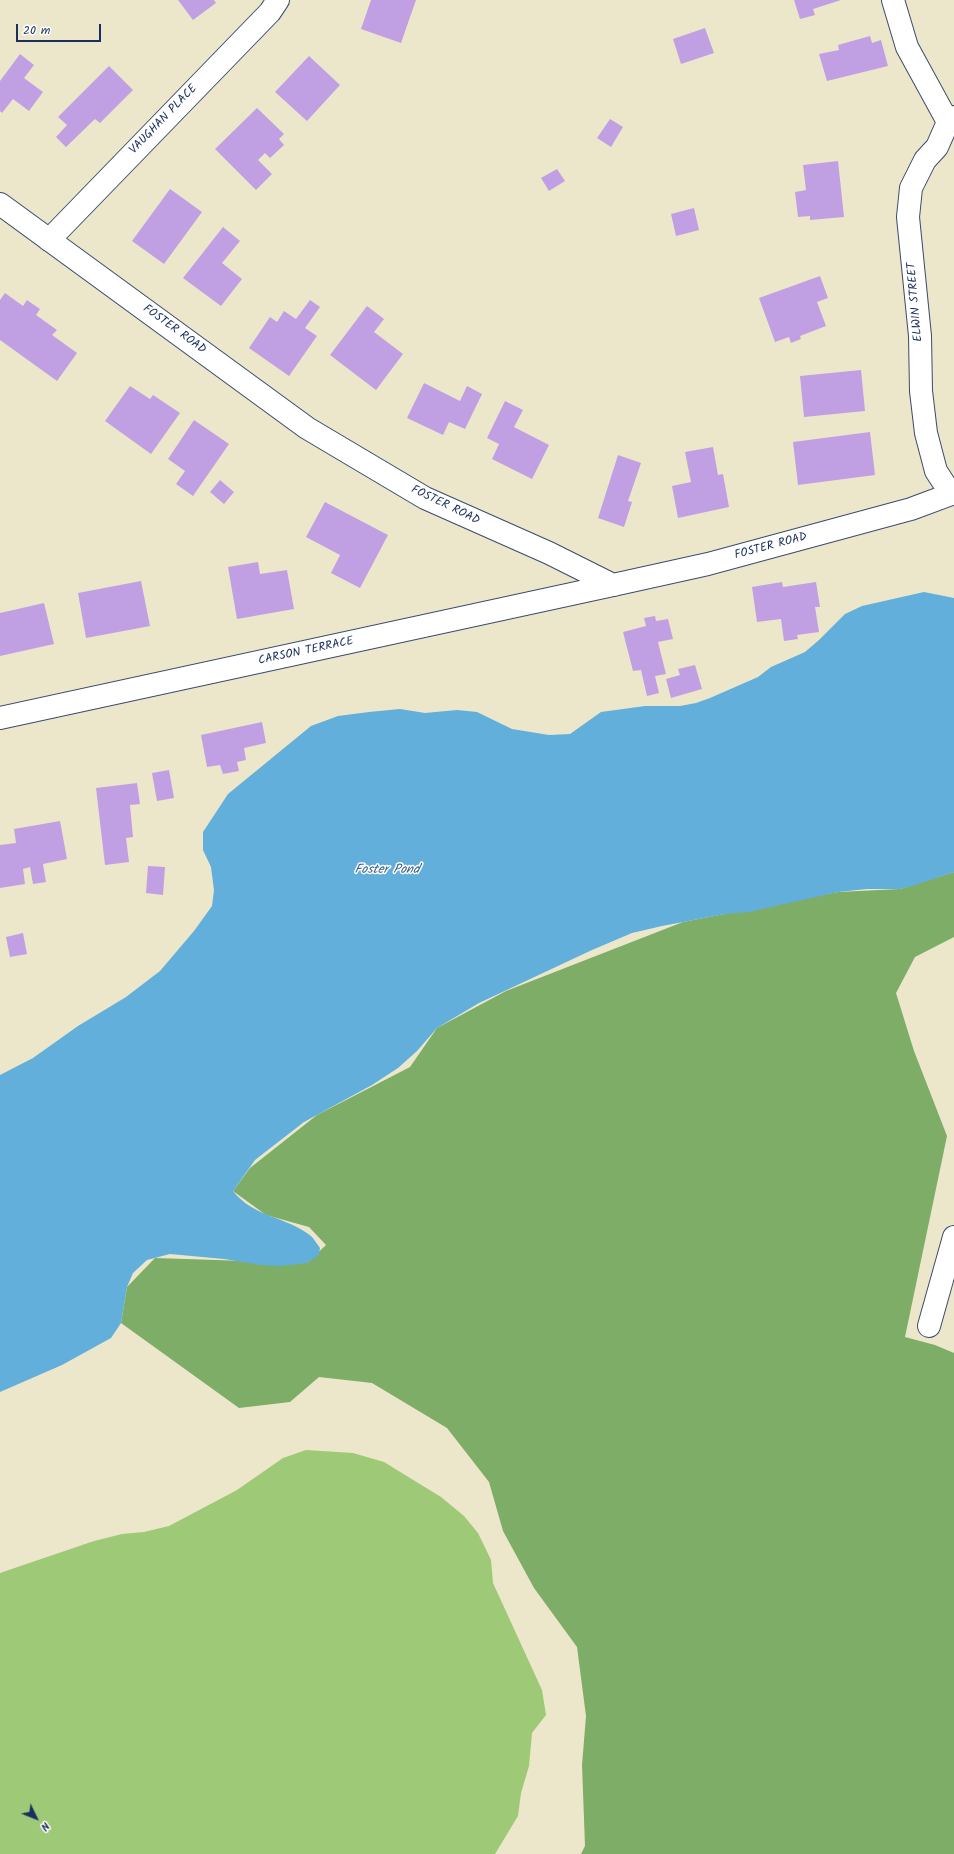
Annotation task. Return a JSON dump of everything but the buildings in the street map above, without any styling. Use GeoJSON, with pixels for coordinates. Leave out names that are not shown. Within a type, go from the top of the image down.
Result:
{"type":"FeatureCollection","features":[{"type":"Feature","properties":{"kind":"street","name":"VAUGHAN PLACE"},"geometry":{"type":"LineString","coordinates":[[49,240],[270,12],[278,0]]}},
{"type":"Feature","properties":{"kind":"street"},"geometry":{"type":"LineString","coordinates":[[893,0],[907,47],[951,119]]}},
{"type":"Feature","properties":{"kind":"street","name":"ELWIN STREET"},"geometry":{"type":"LineString","coordinates":[[951,119],[937,147],[925,160],[911,188],[908,217],[920,336],[921,392],[926,433],[936,471],[953,494]]}},
{"type":"Feature","properties":{"kind":"street","name":"FOSTER ROAD"},"geometry":{"type":"LineString","coordinates":[[0,204],[306,428],[425,498],[549,554],[613,585],[715,562],[911,509],[953,494]]}},
{"type":"Feature","properties":{"kind":"street","name":"CARSON TERRACE"},"geometry":{"type":"LineString","coordinates":[[0,718],[613,585]]}},
{"type":"Feature","properties":{"kind":"street"},"geometry":{"type":"LineString","coordinates":[[929,1326],[954,1237]]}},
{"type":"Feature","properties":{"kind":"green space"},"geometry":{"type":"Polygon","coordinates":[[[954,872],[954,937],[915,957],[896,993],[914,1051],[947,1136],[905,1337],[935,1345],[954,1353],[954,1854],[581,1854],[585,1846],[582,1765],[586,1716],[577,1647],[534,1588],[503,1531],[489,1482],[447,1428],[372,1383],[319,1377],[290,1402],[239,1408],[121,1323],[127,1287],[155,1258],[307,1263],[326,1245],[309,1227],[266,1215],[233,1191],[250,1168],[317,1115],[410,1067],[437,1028],[506,991],[683,922],[838,892],[900,889],[954,872]]]}},
{"type":"Feature","properties":{"kind":"green space"},"geometry":{"type":"Polygon","coordinates":[[[306,1450],[353,1453],[384,1462],[441,1497],[464,1516],[478,1533],[491,1560],[493,1583],[542,1690],[546,1715],[532,1733],[529,1766],[521,1793],[518,1816],[495,1854],[0,1854],[0,1573],[94,1541],[122,1534],[144,1532],[169,1526],[237,1490],[283,1458],[306,1450]]]}},
{"type":"Feature","properties":{"kind":"water","name":"Foster Pond"},"geometry":{"type":"Polygon","coordinates":[[[924,592],[954,598],[954,872],[900,889],[867,889],[838,892],[749,912],[725,914],[632,933],[479,1003],[437,1028],[417,1051],[398,1068],[372,1085],[304,1122],[255,1160],[233,1191],[241,1200],[251,1207],[291,1224],[311,1236],[320,1248],[319,1255],[307,1263],[280,1266],[170,1254],[147,1260],[133,1273],[127,1287],[121,1323],[111,1338],[62,1365],[0,1392],[0,1075],[33,1058],[78,1026],[126,997],[160,971],[194,931],[212,906],[214,890],[211,867],[203,850],[203,832],[228,794],[311,726],[338,716],[400,709],[425,713],[457,710],[477,712],[512,729],[549,735],[570,734],[601,712],[645,706],[680,706],[696,703],[710,698],[758,677],[771,667],[805,652],[845,614],[862,606],[924,592]]]}}]}
